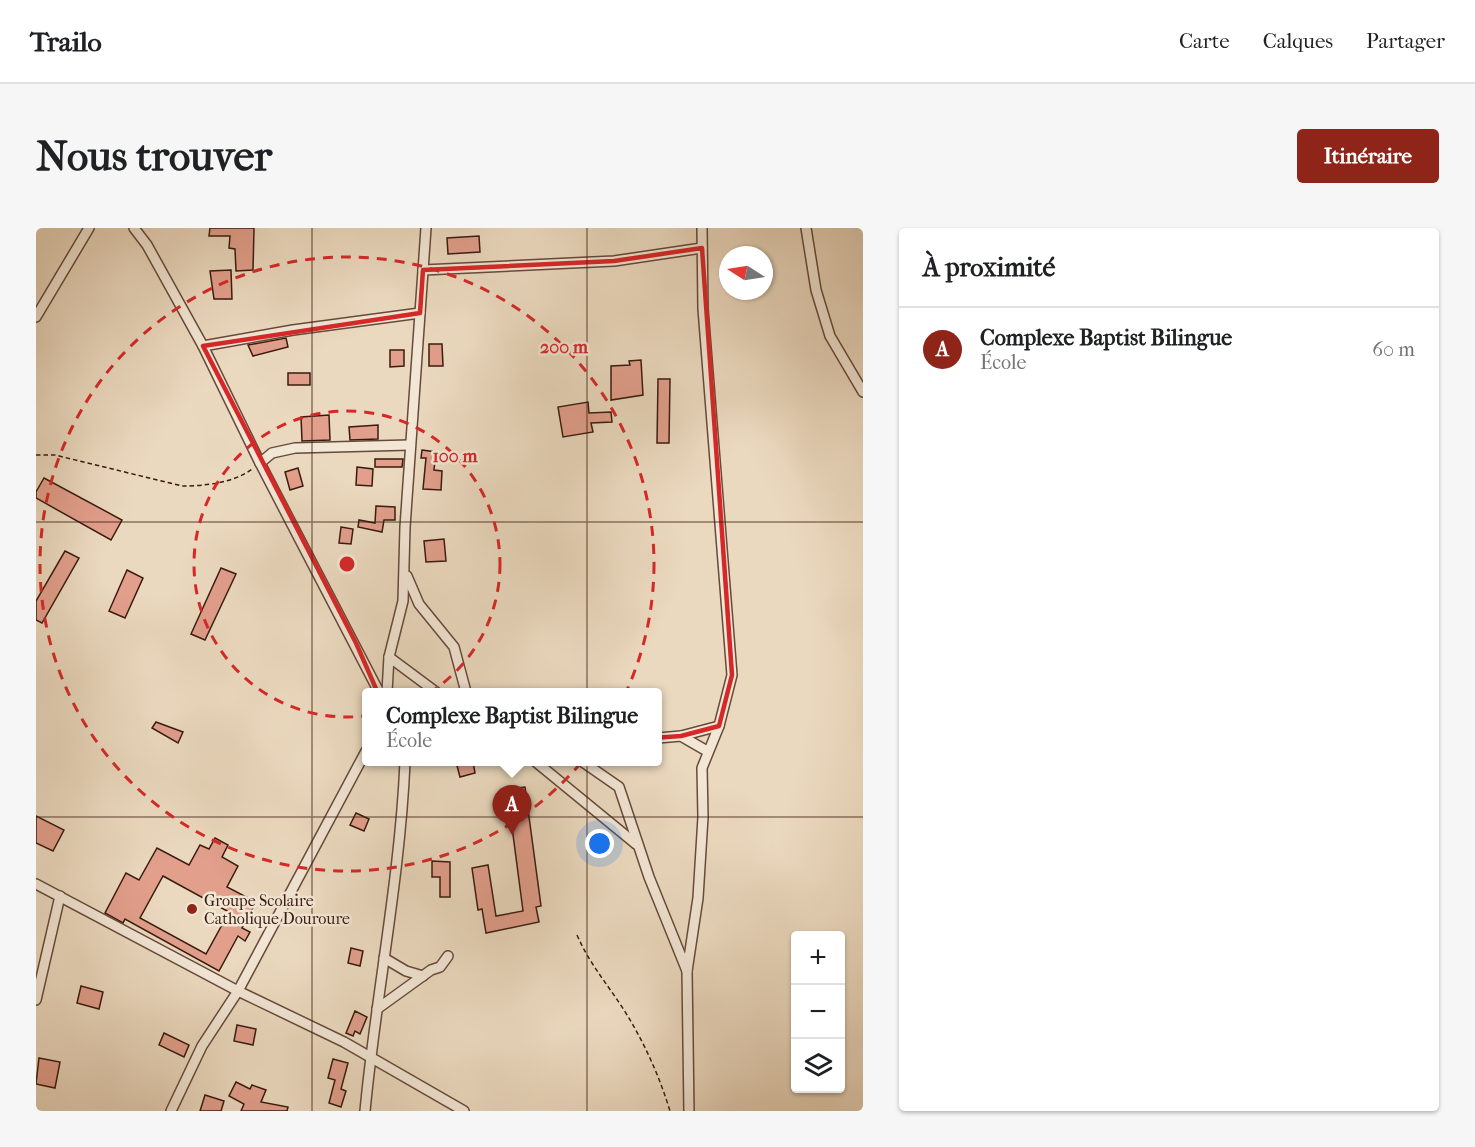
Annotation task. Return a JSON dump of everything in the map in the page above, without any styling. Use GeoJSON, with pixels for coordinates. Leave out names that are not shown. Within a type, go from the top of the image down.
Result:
{"type":"FeatureCollection","features":[{"type":"Feature","properties":{"kind":"street"},"geometry":{"type":"LineString","coordinates":[[36,317],[89,228]]}},
{"type":"Feature","properties":{"kind":"street"},"geometry":{"type":"LineString","coordinates":[[134,228],[147,245],[202,346],[376,688]]}},
{"type":"Feature","properties":{"kind":"street"},"geometry":{"type":"LineString","coordinates":[[387,688],[389,657],[401,612],[405,571],[410,445],[426,228]]}},
{"type":"Feature","properties":{"kind":"street"},"geometry":{"type":"LineString","coordinates":[[690,1111],[687,971],[698,898],[703,817],[702,768],[719,726],[732,675],[703,309],[702,228]]}},
{"type":"Feature","properties":{"kind":"street"},"geometry":{"type":"LineString","coordinates":[[806,228],[816,290],[830,336],[863,392]]}},
{"type":"Feature","properties":{"kind":"street"},"geometry":{"type":"LineString","coordinates":[[423,270],[614,261],[702,248]]}},
{"type":"Feature","properties":{"kind":"street"},"geometry":{"type":"LineString","coordinates":[[202,346],[293,330],[420,313]]}},
{"type":"Feature","properties":{"kind":"street"},"geometry":{"type":"LineString","coordinates":[[260,463],[272,453],[295,448],[410,445]]}},
{"type":"Feature","properties":{"kind":"street"},"geometry":{"type":"LineString","coordinates":[[405,571],[414,596],[451,641],[465,688]]}},
{"type":"Feature","properties":{"kind":"street"},"geometry":{"type":"LineString","coordinates":[[389,657],[429,688]]}},
{"type":"Feature","properties":{"kind":"street"},"geometry":{"type":"LineString","coordinates":[[662,738],[681,736],[719,726]]}},
{"type":"Feature","properties":{"kind":"street"},"geometry":{"type":"LineString","coordinates":[[681,736],[707,751]]}},
{"type":"Feature","properties":{"kind":"street"},"geometry":{"type":"LineString","coordinates":[[172,1111],[202,1046],[238,991],[362,758]]}},
{"type":"Feature","properties":{"kind":"street"},"geometry":{"type":"LineString","coordinates":[[365,1111],[405,766]]}},
{"type":"Feature","properties":{"kind":"street"},"geometry":{"type":"LineString","coordinates":[[541,766],[637,846]]}},
{"type":"Feature","properties":{"kind":"street"},"geometry":{"type":"LineString","coordinates":[[589,766],[619,787],[637,846],[687,971]]}},
{"type":"Feature","properties":{"kind":"street"},"geometry":{"type":"LineString","coordinates":[[36,884],[238,991],[370,1057],[464,1111]]}},
{"type":"Feature","properties":{"kind":"street"},"geometry":{"type":"LineString","coordinates":[[36,1000],[60,896]]}},
{"type":"Feature","properties":{"kind":"street"},"geometry":{"type":"LineString","coordinates":[[377,1009],[423,976],[440,967],[448,956]]}},
{"type":"Feature","properties":{"kind":"street"},"geometry":{"type":"LineString","coordinates":[[384,958],[406,971],[423,976]]}},
{"type":"Feature","properties":{"kind":"path"},"geometry":{"type":"LineString","coordinates":[[36,455],[55,455],[182,486],[201,486],[222,481],[247,473],[260,463]]}},
{"type":"Feature","properties":{"kind":"path"},"geometry":{"type":"LineString","coordinates":[[577,935],[586,956],[604,980],[644,1045],[670,1111]]}},
{"type":"Feature","properties":{"kind":"highlighted area"},"geometry":{"type":"Polygon","coordinates":[[[702,248],[732,675],[719,726],[681,736],[556,745],[480,742],[405,755],[356,643],[203,346],[420,313],[423,270],[614,261],[702,248]]]}},
{"type":"Feature","properties":{"kind":"building"},"geometry":{"type":"Polygon","coordinates":[[[210,228],[254,228],[253,270],[236,271],[235,249],[229,248],[230,236],[209,236],[210,228]]]}},
{"type":"Feature","properties":{"kind":"building"},"geometry":{"type":"Polygon","coordinates":[[[479,236],[480,252],[448,254],[447,238],[479,236]]]}},
{"type":"Feature","properties":{"kind":"building"},"geometry":{"type":"Polygon","coordinates":[[[231,270],[232,299],[214,299],[210,271],[231,270]]]}},
{"type":"Feature","properties":{"kind":"building"},"geometry":{"type":"Polygon","coordinates":[[[286,338],[288,347],[253,356],[248,345],[286,338]]]}},
{"type":"Feature","properties":{"kind":"building"},"geometry":{"type":"Polygon","coordinates":[[[429,344],[442,344],[443,366],[429,366],[429,344]]]}},
{"type":"Feature","properties":{"kind":"building"},"geometry":{"type":"Polygon","coordinates":[[[390,350],[404,350],[404,366],[390,367],[390,350]]]}},
{"type":"Feature","properties":{"kind":"building"},"geometry":{"type":"Polygon","coordinates":[[[641,360],[643,395],[611,400],[611,366],[630,365],[629,361],[641,360]]]}},
{"type":"Feature","properties":{"kind":"building"},"geometry":{"type":"Polygon","coordinates":[[[288,373],[310,373],[310,385],[288,385],[288,373]]]}},
{"type":"Feature","properties":{"kind":"building"},"geometry":{"type":"Polygon","coordinates":[[[658,379],[670,379],[669,443],[657,443],[658,379]]]}},
{"type":"Feature","properties":{"kind":"building"},"geometry":{"type":"Polygon","coordinates":[[[588,402],[589,413],[611,412],[612,422],[591,423],[593,432],[563,437],[558,407],[588,402]]]}},
{"type":"Feature","properties":{"kind":"building"},"geometry":{"type":"Polygon","coordinates":[[[329,415],[330,440],[302,441],[301,417],[329,415]]]}},
{"type":"Feature","properties":{"kind":"building"},"geometry":{"type":"Polygon","coordinates":[[[378,425],[378,439],[350,440],[349,427],[378,425]]]}},
{"type":"Feature","properties":{"kind":"building"},"geometry":{"type":"Polygon","coordinates":[[[422,450],[436,452],[434,470],[442,471],[441,490],[423,489],[426,458],[421,458],[422,450]]]}},
{"type":"Feature","properties":{"kind":"building"},"geometry":{"type":"Polygon","coordinates":[[[375,459],[403,459],[402,467],[375,467],[375,459]]]}},
{"type":"Feature","properties":{"kind":"building"},"geometry":{"type":"Polygon","coordinates":[[[357,467],[373,469],[372,486],[356,485],[357,467]]]}},
{"type":"Feature","properties":{"kind":"building"},"geometry":{"type":"Polygon","coordinates":[[[298,468],[303,486],[290,490],[285,472],[298,468]]]}},
{"type":"Feature","properties":{"kind":"building"},"geometry":{"type":"Polygon","coordinates":[[[44,478],[122,520],[111,540],[36,498],[36,492],[44,478]]]}},
{"type":"Feature","properties":{"kind":"building"},"geometry":{"type":"Polygon","coordinates":[[[376,506],[395,507],[395,520],[384,520],[382,532],[358,527],[359,520],[375,523],[376,506]]]}},
{"type":"Feature","properties":{"kind":"building"},"geometry":{"type":"Polygon","coordinates":[[[341,527],[353,529],[351,544],[339,543],[341,527]]]}},
{"type":"Feature","properties":{"kind":"building"},"geometry":{"type":"Polygon","coordinates":[[[444,539],[446,561],[426,562],[424,541],[444,539]]]}},
{"type":"Feature","properties":{"kind":"building"},"geometry":{"type":"Polygon","coordinates":[[[65,551],[79,558],[42,623],[36,620],[36,601],[65,551]]]}},
{"type":"Feature","properties":{"kind":"building"},"geometry":{"type":"Polygon","coordinates":[[[221,568],[236,574],[205,640],[191,634],[221,568]]]}},
{"type":"Feature","properties":{"kind":"building"},"geometry":{"type":"Polygon","coordinates":[[[127,570],[143,578],[125,618],[109,611],[127,570]]]}},
{"type":"Feature","properties":{"kind":"building"},"geometry":{"type":"Polygon","coordinates":[[[156,722],[183,732],[178,743],[152,728],[156,722]]]}},
{"type":"Feature","properties":{"kind":"building"},"geometry":{"type":"Polygon","coordinates":[[[457,766],[474,766],[475,773],[460,777],[457,766]]]}},
{"type":"Feature","properties":{"kind":"building"},"geometry":{"type":"Polygon","coordinates":[[[525,787],[541,906],[536,907],[539,922],[486,933],[482,909],[478,910],[472,868],[488,865],[496,916],[523,911],[507,789],[525,787]]]}},
{"type":"Feature","properties":{"kind":"building"},"geometry":{"type":"Polygon","coordinates":[[[356,813],[369,819],[364,831],[350,825],[356,813]]]}},
{"type":"Feature","properties":{"kind":"building"},"geometry":{"type":"Polygon","coordinates":[[[36,816],[64,830],[53,851],[36,843],[36,816]]]}},
{"type":"Feature","properties":{"kind":"building"},"geometry":{"type":"Polygon","coordinates":[[[215,838],[228,845],[222,857],[238,866],[227,887],[256,902],[242,928],[250,932],[245,941],[238,936],[219,971],[125,919],[123,923],[105,913],[126,873],[139,880],[157,848],[189,865],[200,845],[209,849],[215,838]],[[163,876],[140,918],[206,954],[229,912],[163,876]]]}},
{"type":"Feature","properties":{"kind":"building"},"geometry":{"type":"Polygon","coordinates":[[[432,861],[450,862],[450,897],[440,897],[440,877],[432,877],[432,861]]]}},
{"type":"Feature","properties":{"kind":"building"},"geometry":{"type":"Polygon","coordinates":[[[351,948],[363,951],[360,966],[348,963],[351,948]]]}},
{"type":"Feature","properties":{"kind":"building"},"geometry":{"type":"Polygon","coordinates":[[[81,986],[103,992],[99,1009],[77,1003],[81,986]]]}},
{"type":"Feature","properties":{"kind":"building"},"geometry":{"type":"Polygon","coordinates":[[[355,1011],[367,1017],[360,1034],[355,1031],[353,1036],[346,1033],[355,1011]]]}},
{"type":"Feature","properties":{"kind":"building"},"geometry":{"type":"Polygon","coordinates":[[[237,1025],[256,1029],[253,1045],[234,1041],[237,1025]]]}},
{"type":"Feature","properties":{"kind":"building"},"geometry":{"type":"Polygon","coordinates":[[[164,1033],[189,1045],[184,1057],[159,1045],[164,1033]]]}},
{"type":"Feature","properties":{"kind":"building"},"geometry":{"type":"Polygon","coordinates":[[[39,1058],[60,1062],[55,1088],[36,1084],[39,1058]]]}},
{"type":"Feature","properties":{"kind":"building"},"geometry":{"type":"Polygon","coordinates":[[[333,1059],[348,1063],[341,1089],[346,1091],[341,1107],[329,1103],[335,1080],[328,1078],[333,1059]]]}},
{"type":"Feature","properties":{"kind":"building"},"geometry":{"type":"Polygon","coordinates":[[[236,1082],[250,1089],[252,1085],[266,1090],[261,1102],[288,1107],[287,1111],[241,1111],[244,1104],[229,1096],[236,1082]]]}},
{"type":"Feature","properties":{"kind":"building"},"geometry":{"type":"Polygon","coordinates":[[[205,1095],[224,1101],[221,1111],[200,1111],[205,1095]]]}},
{"type":"Feature","properties":{"kind":"place","name":"Complexe Baptist Bilingue"},"geometry":{"type":"Point","coordinates":[512,835]}},
{"type":"Feature","properties":{"kind":"place","name":"Groupe Scolaire Catholique Douroure"},"geometry":{"type":"Point","coordinates":[192,909]}}]}
